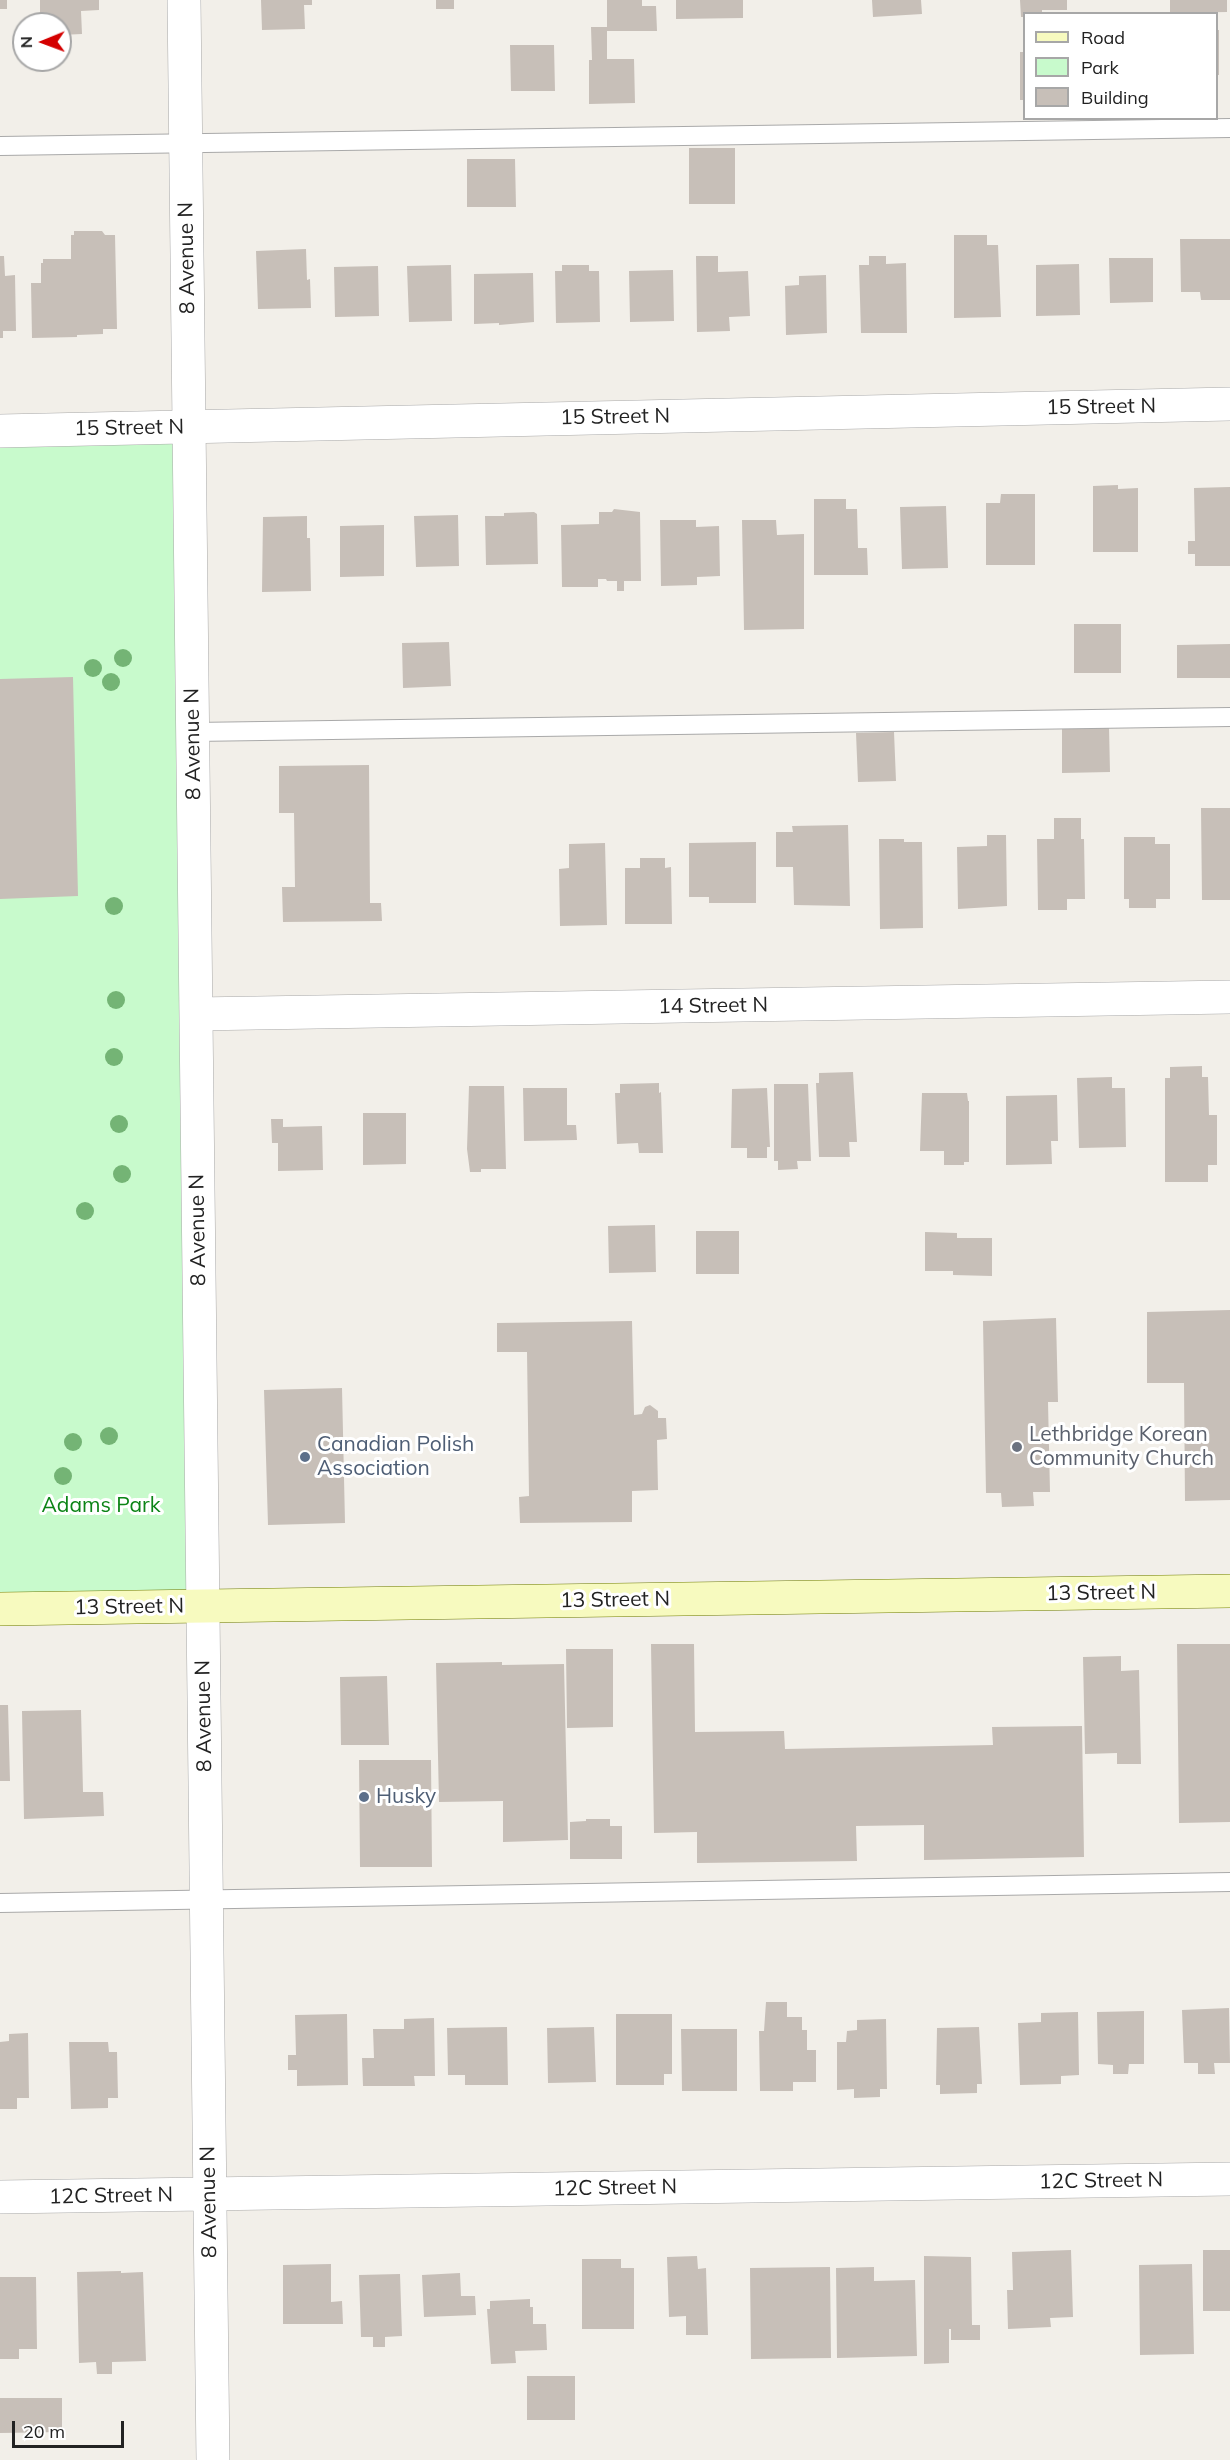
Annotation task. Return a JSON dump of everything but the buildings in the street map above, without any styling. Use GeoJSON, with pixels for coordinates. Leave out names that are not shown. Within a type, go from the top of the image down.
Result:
{"type":"FeatureCollection","features":[{"type":"Feature","properties":{"kind":"street","name":"8 Avenue N"},"geometry":{"type":"LineString","coordinates":[[184,0],[213,2460]]}},
{"type":"Feature","properties":{"kind":"street","name":"15 Street N"},"geometry":{"type":"LineString","coordinates":[[0,431],[1230,404]]}},
{"type":"Feature","properties":{"kind":"street","name":"14 Street N"},"geometry":{"type":"LineString","coordinates":[[196,1014],[1230,997]]}},
{"type":"Feature","properties":{"kind":"street","name":"13 Street N"},"geometry":{"type":"LineString","coordinates":[[0,1609],[1230,1591]]}},
{"type":"Feature","properties":{"kind":"street","name":"12C Street N"},"geometry":{"type":"LineString","coordinates":[[0,2197],[1230,2179]]}},
{"type":"Feature","properties":{"kind":"lane"},"geometry":{"type":"LineString","coordinates":[[0,146],[1230,128]]}},
{"type":"Feature","properties":{"kind":"lane"},"geometry":{"type":"LineString","coordinates":[[193,732],[1230,717]]}},
{"type":"Feature","properties":{"kind":"lane"},"geometry":{"type":"LineString","coordinates":[[0,1904],[1230,1882]]}},
{"type":"Feature","properties":{"kind":"green space","name":"Adams Park"},"geometry":{"type":"Polygon","coordinates":[[[189,427],[203,1606],[0,1609],[0,431],[189,427]]]}},
{"type":"Feature","properties":{"kind":"place","name":"Lethbridge Korean Community Church"},"geometry":{"type":"Point","coordinates":[1017,1447]}},
{"type":"Feature","properties":{"kind":"place","name":"Canadian Polish Association"},"geometry":{"type":"Point","coordinates":[305,1457]}},
{"type":"Feature","properties":{"kind":"place","name":"Husky"},"geometry":{"type":"Point","coordinates":[364,1797]}}]}
